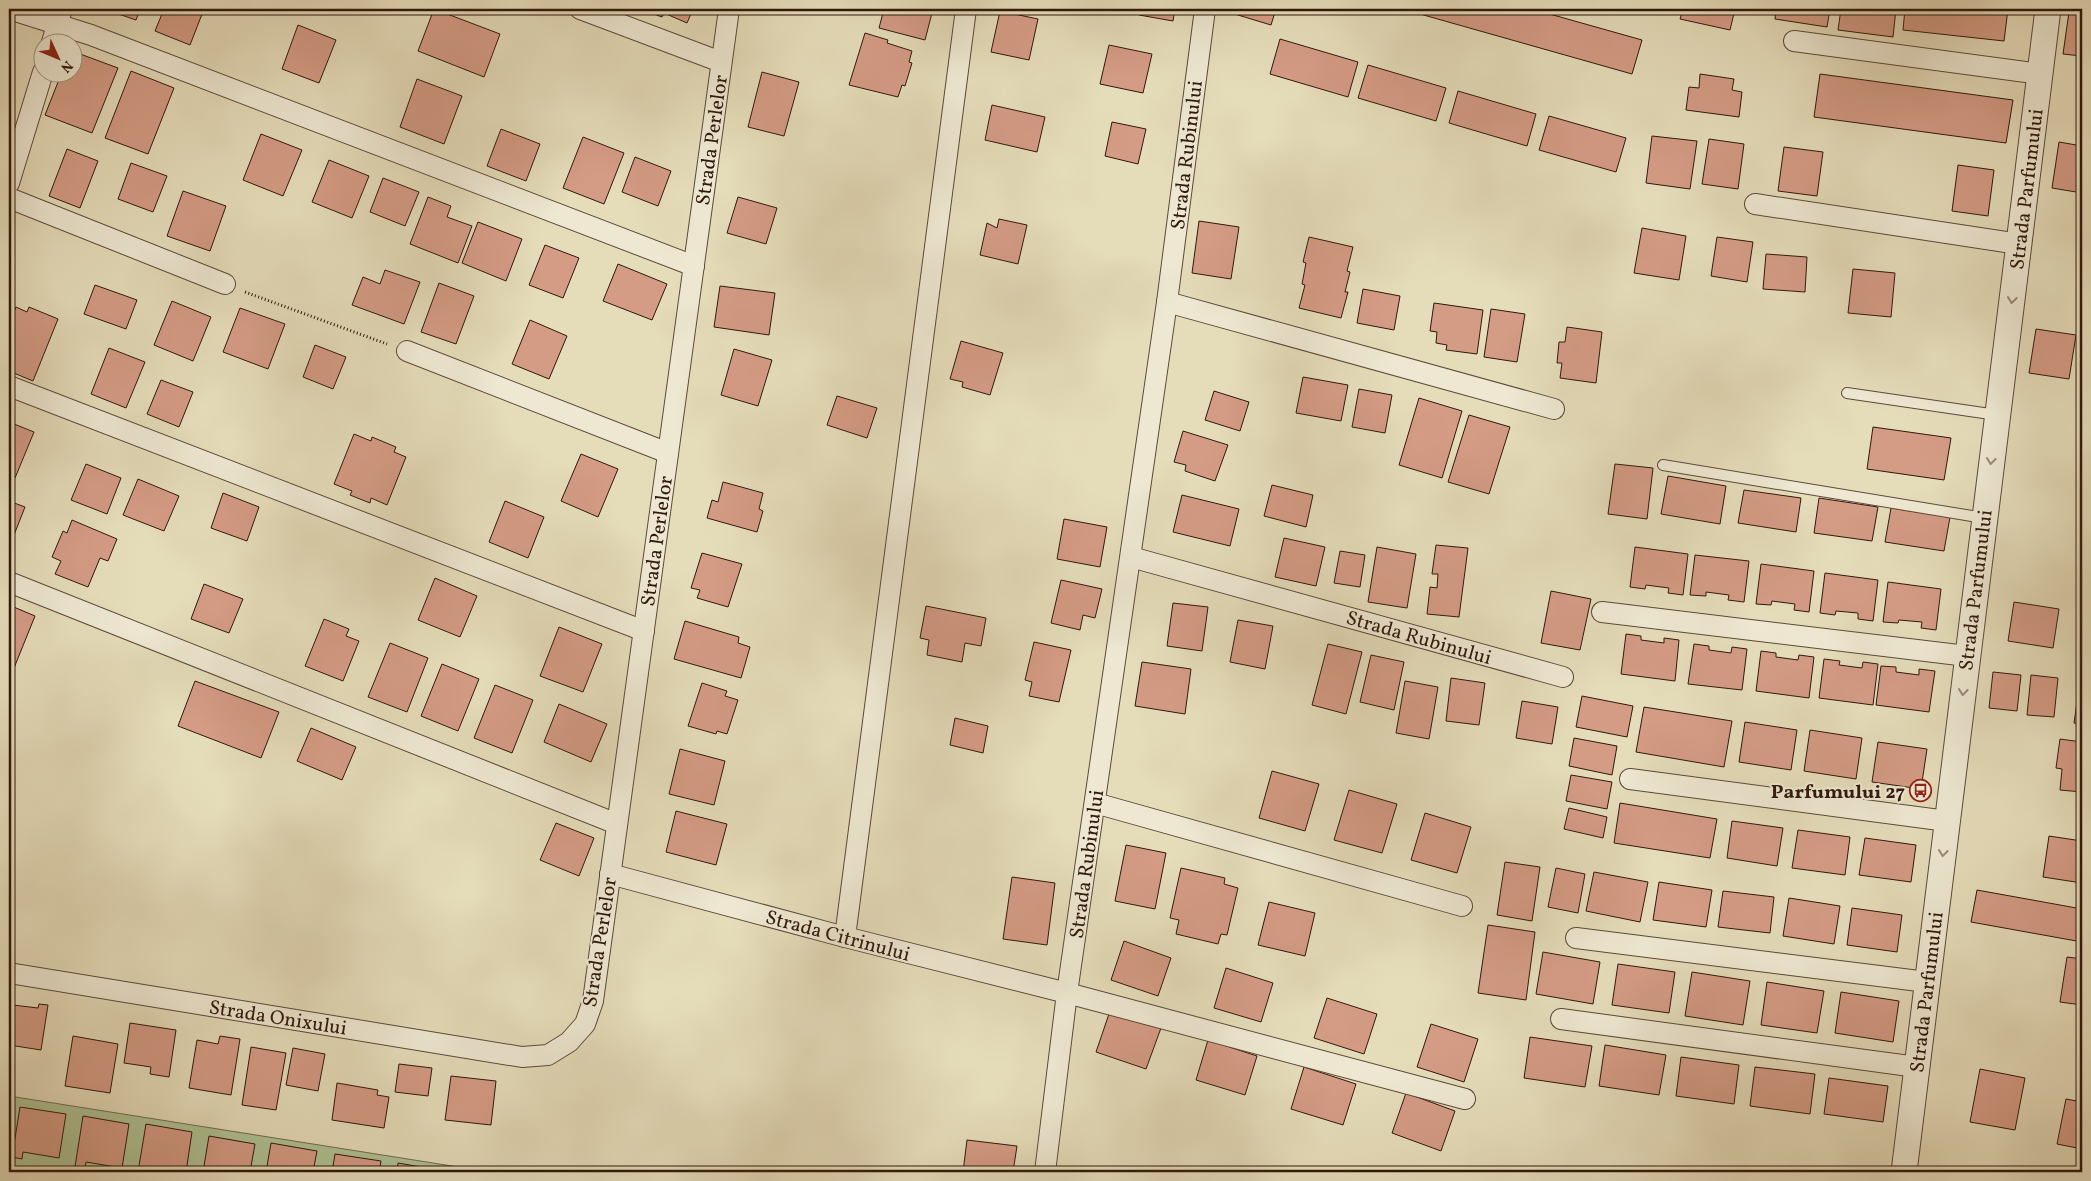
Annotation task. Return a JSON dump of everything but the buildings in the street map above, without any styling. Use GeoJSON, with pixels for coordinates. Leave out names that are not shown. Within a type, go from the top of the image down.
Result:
{"type":"FeatureCollection","features":[{"type":"Feature","properties":{"kind":"street"},"geometry":{"type":"LineString","coordinates":[[9,9],[60,16],[694,266]]}},
{"type":"Feature","properties":{"kind":"street"},"geometry":{"type":"LineString","coordinates":[[580,9],[722,62]]}},
{"type":"Feature","properties":{"kind":"street","name":"Strada Perlelor"},"geometry":{"type":"LineString","coordinates":[[548,1055],[569,1042],[585,1024],[593,1001],[729,9]]}},
{"type":"Feature","properties":{"kind":"street"},"geometry":{"type":"LineString","coordinates":[[845,937],[966,9]]}},
{"type":"Feature","properties":{"kind":"street","name":"Strada Rubinului"},"geometry":{"type":"LineString","coordinates":[[1045,1172],[1067,993],[1167,302],[1205,9]]}},
{"type":"Feature","properties":{"kind":"street","name":"Strada Parfumului"},"geometry":{"type":"LineString","coordinates":[[1904,1172],[2048,9]]}},
{"type":"Feature","properties":{"kind":"street"},"geometry":{"type":"LineString","coordinates":[[55,32],[60,16]]}},
{"type":"Feature","properties":{"kind":"street"},"geometry":{"type":"LineString","coordinates":[[1794,41],[2040,74]]}},
{"type":"Feature","properties":{"kind":"street"},"geometry":{"type":"LineString","coordinates":[[9,183],[40,82]]}},
{"type":"Feature","properties":{"kind":"street"},"geometry":{"type":"LineString","coordinates":[[9,198],[225,284]]}},
{"type":"Feature","properties":{"kind":"street"},"geometry":{"type":"LineString","coordinates":[[1755,204],[2019,244]]}},
{"type":"Feature","properties":{"kind":"street"},"geometry":{"type":"LineString","coordinates":[[1167,302],[1554,410]]}},
{"type":"Feature","properties":{"kind":"street"},"geometry":{"type":"LineString","coordinates":[[406,351],[668,453]]}},
{"type":"Feature","properties":{"kind":"street"},"geometry":{"type":"LineString","coordinates":[[9,386],[644,631]]}},
{"type":"Feature","properties":{"kind":"street","name":"Strada Rubinului"},"geometry":{"type":"LineString","coordinates":[[1131,557],[1563,677]]}},
{"type":"Feature","properties":{"kind":"street"},"geometry":{"type":"LineString","coordinates":[[9,582],[617,824]]}},
{"type":"Feature","properties":{"kind":"street"},"geometry":{"type":"LineString","coordinates":[[1602,612],[1967,656]]}},
{"type":"Feature","properties":{"kind":"street"},"geometry":{"type":"LineString","coordinates":[[1630,779],[1947,820]]}},
{"type":"Feature","properties":{"kind":"street"},"geometry":{"type":"LineString","coordinates":[[1095,803],[1462,906]]}},
{"type":"Feature","properties":{"kind":"street","name":"Strada Citrinului"},"geometry":{"type":"LineString","coordinates":[[610,874],[1465,1099]]}},
{"type":"Feature","properties":{"kind":"street"},"geometry":{"type":"LineString","coordinates":[[1576,938],[1927,982]]}},
{"type":"Feature","properties":{"kind":"street","name":"Strada Onixului"},"geometry":{"type":"LineString","coordinates":[[9,974],[522,1057],[548,1055]]}},
{"type":"Feature","properties":{"kind":"street"},"geometry":{"type":"LineString","coordinates":[[1561,1019],[1917,1068]]}},
{"type":"Feature","properties":{"kind":"lane"},"geometry":{"type":"LineString","coordinates":[[1847,393],[1997,415]]}},
{"type":"Feature","properties":{"kind":"lane"},"geometry":{"type":"LineString","coordinates":[[1663,465],[1984,518]]}},
{"type":"Feature","properties":{"kind":"path"},"geometry":{"type":"LineString","coordinates":[[225,284],[406,351]]}},
{"type":"Feature","properties":{"kind":"green space"},"geometry":{"type":"Polygon","coordinates":[[[9,1096],[490,1172],[9,1172],[9,1096]]]}},
{"type":"Feature","properties":{"kind":"place","name":"Parfumului 27"},"geometry":{"type":"Point","coordinates":[1921,791]}}]}
